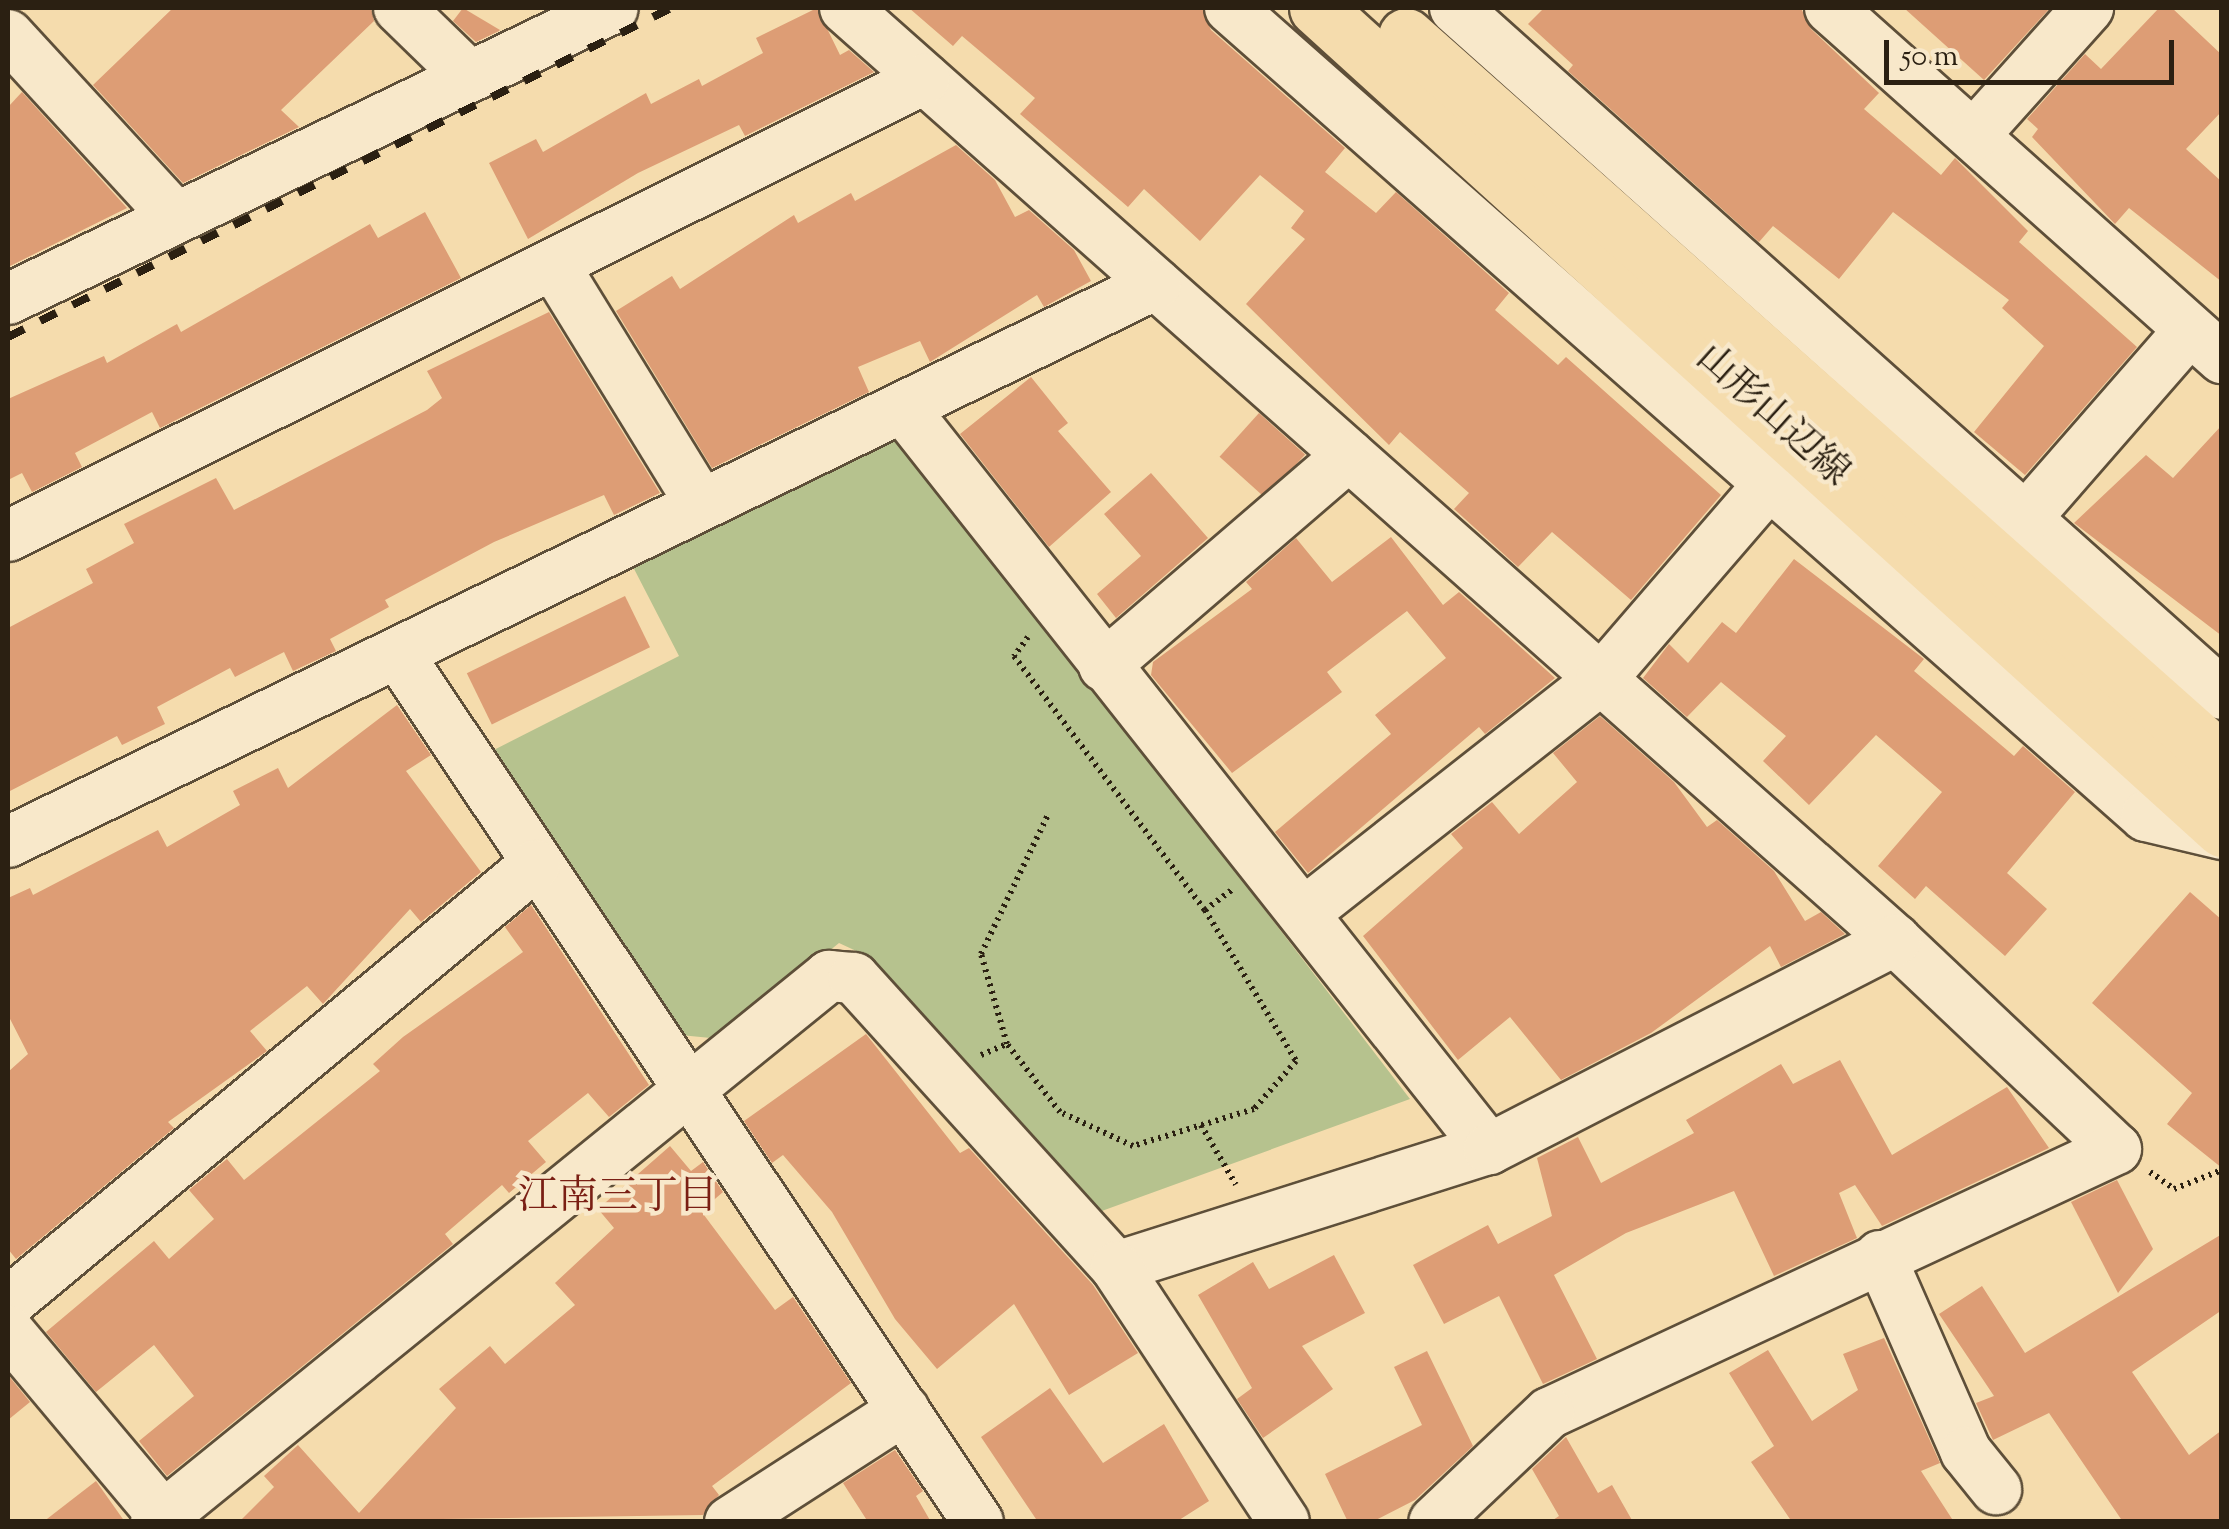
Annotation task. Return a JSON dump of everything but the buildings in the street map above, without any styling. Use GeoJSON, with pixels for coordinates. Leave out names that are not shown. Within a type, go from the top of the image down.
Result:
{"type":"FeatureCollection","features":[{"type":"Feature","properties":{"kind":"main road","name":"山形山辺線"},"geometry":{"type":"LineString","coordinates":[[1317,8],[2198,740]]}},
{"type":"Feature","properties":{"kind":"main road","name":"山形山辺線"},"geometry":{"type":"LineString","coordinates":[[1374,8],[2198,740],[2222,832]]}},
{"type":"Feature","properties":{"kind":"lane"},"geometry":{"type":"LineString","coordinates":[[399,8],[469,76]]}},
{"type":"Feature","properties":{"kind":"lane"},"geometry":{"type":"LineString","coordinates":[[8,300],[613,8]]}},
{"type":"Feature","properties":{"kind":"lane"},"geometry":{"type":"LineString","coordinates":[[845,8],[1896,940],[2116,1149],[1549,1414],[1434,1522]]}},
{"type":"Feature","properties":{"kind":"lane"},"geometry":{"type":"LineString","coordinates":[[1230,8],[2146,816],[2222,832]]}},
{"type":"Feature","properties":{"kind":"lane"},"geometry":{"type":"LineString","coordinates":[[1455,8],[2024,520],[2198,740]]}},
{"type":"Feature","properties":{"kind":"lane"},"geometry":{"type":"LineString","coordinates":[[1830,8],[2206,344],[2024,520]]}},
{"type":"Feature","properties":{"kind":"lane"},"geometry":{"type":"LineString","coordinates":[[1974,135],[2088,8]]}},
{"type":"Feature","properties":{"kind":"lane"},"geometry":{"type":"LineString","coordinates":[[8,36],[176,218]]}},
{"type":"Feature","properties":{"kind":"lane"},"geometry":{"type":"LineString","coordinates":[[8,536],[555,267],[924,79]]}},
{"type":"Feature","properties":{"kind":"lane"},"geometry":{"type":"LineString","coordinates":[[555,267],[700,503]]}},
{"type":"Feature","properties":{"kind":"lane"},"geometry":{"type":"LineString","coordinates":[[8,842],[1156,284]]}},
{"type":"Feature","properties":{"kind":"lane"},"geometry":{"type":"LineString","coordinates":[[904,408],[1104,666],[1306,912],[1489,1149]]}},
{"type":"Feature","properties":{"kind":"lane"},"geometry":{"type":"LineString","coordinates":[[1104,666],[1349,456]]}},
{"type":"Feature","properties":{"kind":"lane"},"geometry":{"type":"LineString","coordinates":[[1306,912],[1601,679],[1770,483]]}},
{"type":"Feature","properties":{"kind":"lane"},"geometry":{"type":"LineString","coordinates":[[398,654],[535,865],[690,1086],[978,1522]]}},
{"type":"Feature","properties":{"kind":"lane"},"geometry":{"type":"LineString","coordinates":[[8,1303],[535,865]]}},
{"type":"Feature","properties":{"kind":"lane"},"geometry":{"type":"LineString","coordinates":[[1116,1267],[1489,1149],[1896,940]]}},
{"type":"Feature","properties":{"kind":"lane"},"geometry":{"type":"LineString","coordinates":[[8,1331],[160,1519],[828,976],[854,978],[1116,1267],[1284,1522]]}},
{"type":"Feature","properties":{"kind":"lane"},"geometry":{"type":"LineString","coordinates":[[1880,1256],[1966,1452],[1996,1489]]}},
{"type":"Feature","properties":{"kind":"lane"},"geometry":{"type":"LineString","coordinates":[[730,1522],[904,1410]]}},
{"type":"Feature","properties":{"kind":"path"},"geometry":{"type":"LineString","coordinates":[[1014,656],[1205,910],[1296,1060],[1254,1109],[1132,1146],[1060,1112],[1008,1044],[981,954],[1048,816]]}},
{"type":"Feature","properties":{"kind":"path"},"geometry":{"type":"LineString","coordinates":[[1201,1126],[1257,1222]]}},
{"type":"Feature","properties":{"kind":"path"},"geometry":{"type":"LineString","coordinates":[[2116,1149],[2174,1189],[2222,1170]]}},
{"type":"Feature","properties":{"kind":"green space"},"geometry":{"type":"Polygon","coordinates":[[[900,435],[1410,1099],[1099,1212],[867,956],[839,943],[721,1039],[670,1034],[482,756],[679,656],[631,563],[900,435]]]}},
{"type":"Feature","properties":{"kind":"railway"},"geometry":{"type":"LineString","coordinates":[[8,337],[671,8]]}},
{"type":"Feature","properties":{"kind":"district","name":"江南三丁目"},"geometry":{"type":"Point","coordinates":[618,1199]}}]}
